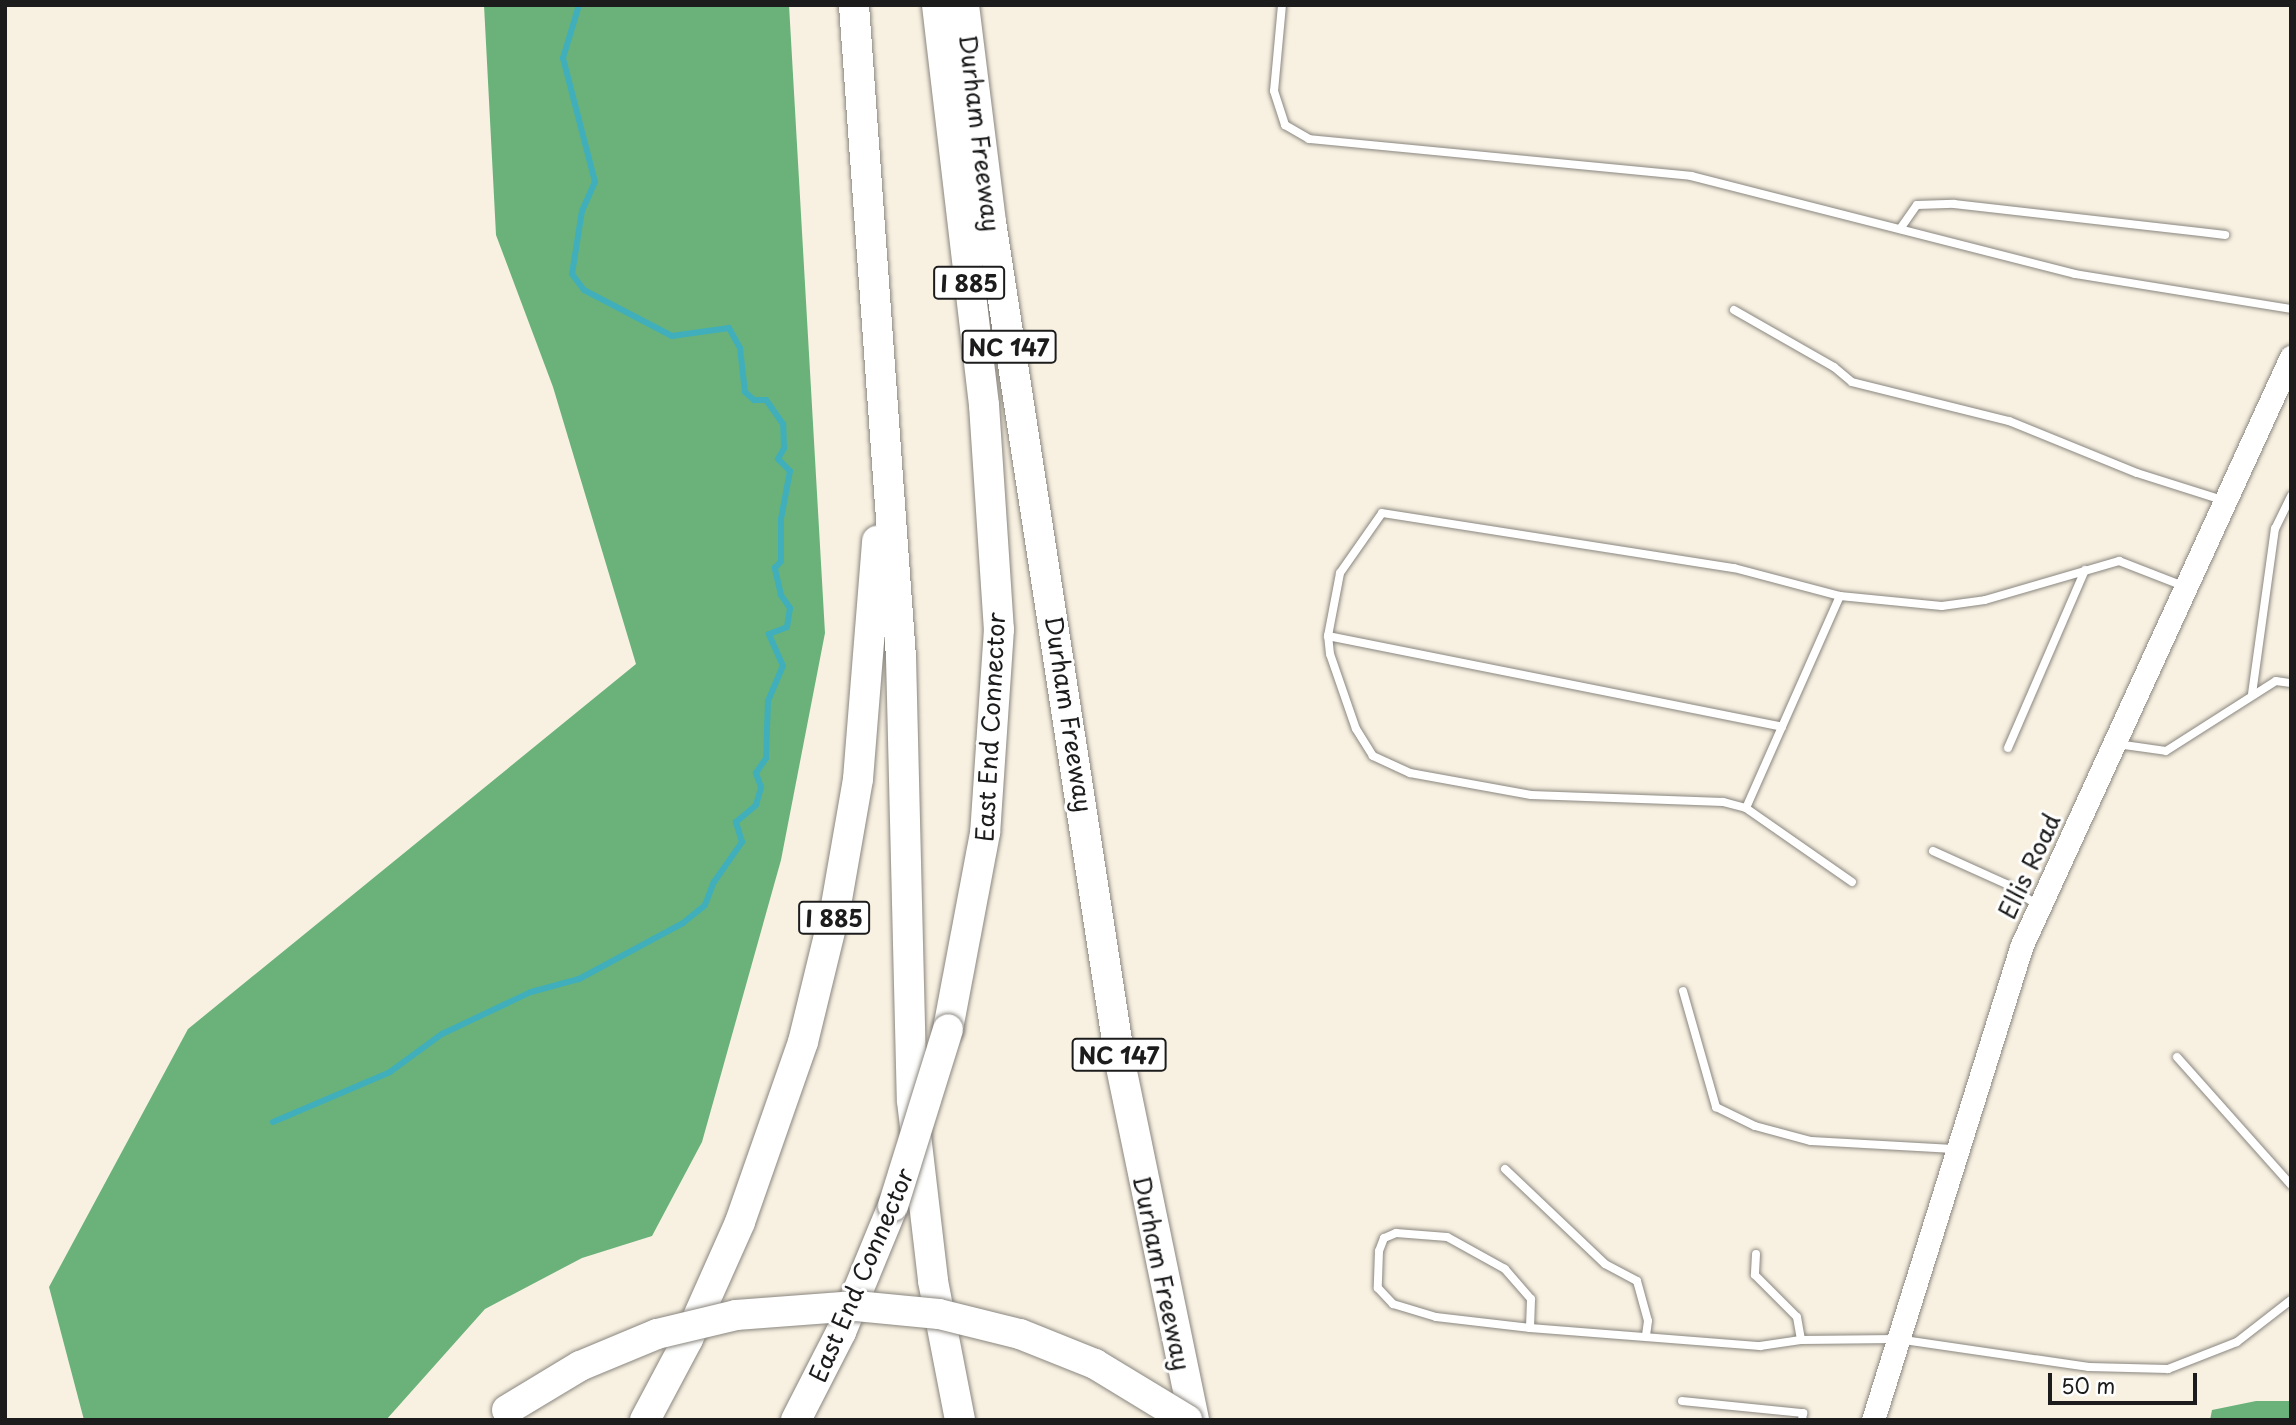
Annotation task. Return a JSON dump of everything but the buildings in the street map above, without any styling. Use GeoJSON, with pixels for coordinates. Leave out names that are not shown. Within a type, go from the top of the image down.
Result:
{"type":"FeatureCollection","features":[{"type":"Feature","properties":{"kind":"highway","name":"I 885"},"geometry":{"type":"LineString","coordinates":[[645,1420],[710,1293],[763,1164],[803,1042],[835,911],[866,713],[882,383],[854,5]]}},
{"type":"Feature","properties":{"kind":"highway","name":"East End Connector"},"geometry":{"type":"LineString","coordinates":[[796,1420],[841,1332],[893,1206],[948,1029],[985,833],[999,629],[986,431],[937,5]]}},
{"type":"Feature","properties":{"kind":"highway","name":"Durham Freeway"},"geometry":{"type":"LineString","coordinates":[[964,5],[993,236],[1121,1067],[1194,1420]]}},
{"type":"Feature","properties":{"kind":"highway"},"geometry":{"type":"LineString","coordinates":[[882,383],[901,657],[912,1101],[933,1281],[960,1420]]}},
{"type":"Feature","properties":{"kind":"highway"},"geometry":{"type":"LineString","coordinates":[[500,1415],[580,1366],[670,1331],[776,1309],[856,1306],[939,1314],[1020,1334],[1095,1364],[1187,1420]]}},
{"type":"Feature","properties":{"kind":"main road","name":"Ellis Road"},"geometry":{"type":"LineString","coordinates":[[1873,1420],[2021,947],[2291,357]]}},
{"type":"Feature","properties":{"kind":"lane"},"geometry":{"type":"LineString","coordinates":[[1282,5],[1274,91],[1285,125],[1309,139],[1692,177],[2075,274],[2291,309]]}},
{"type":"Feature","properties":{"kind":"lane"},"geometry":{"type":"LineString","coordinates":[[1900,229],[1917,205],[1954,204],[2225,234]]}},
{"type":"Feature","properties":{"kind":"lane"},"geometry":{"type":"LineString","coordinates":[[1734,310],[1834,367],[1852,382],[2009,421],[2137,473],[2225,501]]}},
{"type":"Feature","properties":{"kind":"lane"},"geometry":{"type":"LineString","coordinates":[[2252,694],[2275,529],[2291,496]]}},
{"type":"Feature","properties":{"kind":"lane"},"geometry":{"type":"LineString","coordinates":[[1852,882],[1746,808],[1723,802],[1531,795],[1410,773],[1373,756],[1356,729],[1328,636],[1340,573],[1382,513],[1734,568],[1840,596],[1942,606],[1985,600],[2119,561],[2185,587]]}},
{"type":"Feature","properties":{"kind":"lane"},"geometry":{"type":"LineString","coordinates":[[2008,748],[2085,570]]}},
{"type":"Feature","properties":{"kind":"lane"},"geometry":{"type":"LineString","coordinates":[[1746,808],[1840,596]]}},
{"type":"Feature","properties":{"kind":"lane"},"geometry":{"type":"LineString","coordinates":[[1328,636],[1782,727]]}},
{"type":"Feature","properties":{"kind":"lane"},"geometry":{"type":"LineString","coordinates":[[2114,743],[2166,751],[2211,727],[2226,709],[2252,694],[2276,681],[2291,683]]}},
{"type":"Feature","properties":{"kind":"lane"},"geometry":{"type":"LineString","coordinates":[[1933,850],[2006,884],[2040,906]]}},
{"type":"Feature","properties":{"kind":"lane"},"geometry":{"type":"LineString","coordinates":[[1684,991],[1716,1107],[1755,1126],[1811,1141],[1957,1149]]}},
{"type":"Feature","properties":{"kind":"lane"},"geometry":{"type":"LineString","coordinates":[[2177,1057],[2291,1185]]}},
{"type":"Feature","properties":{"kind":"lane"},"geometry":{"type":"LineString","coordinates":[[1505,1169],[1605,1264],[1637,1281],[1648,1321],[1646,1335]]}},
{"type":"Feature","properties":{"kind":"lane"},"geometry":{"type":"LineString","coordinates":[[1530,1328],[1531,1299],[1505,1269],[1447,1237],[1396,1233],[1384,1238],[1379,1251],[1378,1289],[1393,1304],[1436,1317],[1530,1328],[1760,1346],[1801,1340],[1897,1339],[2089,1367],[2168,1369],[2236,1342],[2291,1300]]}},
{"type":"Feature","properties":{"kind":"lane"},"geometry":{"type":"LineString","coordinates":[[1756,1254],[1755,1275],[1797,1317],[1801,1340]]}},
{"type":"Feature","properties":{"kind":"lane"},"geometry":{"type":"LineString","coordinates":[[1682,1401],[1803,1413],[1802,1420]]}},
{"type":"Feature","properties":{"kind":"green space"},"geometry":{"type":"Polygon","coordinates":[[[484,5],[789,5],[825,633],[781,860],[702,1142],[652,1236],[582,1258],[485,1309],[386,1420],[84,1420],[49,1287],[188,1029],[636,664],[553,387],[496,235],[484,5]]]}},
{"type":"Feature","properties":{"kind":"green space"},"geometry":{"type":"Polygon","coordinates":[[[2256,1401],[2291,1401],[2291,1420],[2210,1420],[2212,1410],[2256,1401]]]}},
{"type":"Feature","properties":{"kind":"waterway"},"geometry":{"type":"LineString","coordinates":[[273,1122],[390,1072],[442,1034],[531,992],[579,979],[683,923],[705,905],[714,882],[742,842],[736,822],[756,805],[761,787],[756,773],[766,758],[768,701],[783,666],[769,634],[787,627],[790,608],[781,595],[775,568],[781,561],[781,519],[790,471],[778,459],[784,448],[783,424],[766,400],[754,400],[745,392],[740,348],[729,328],[672,336],[584,290],[572,274],[582,211],[595,182],[563,58],[579,5]]}}]}
